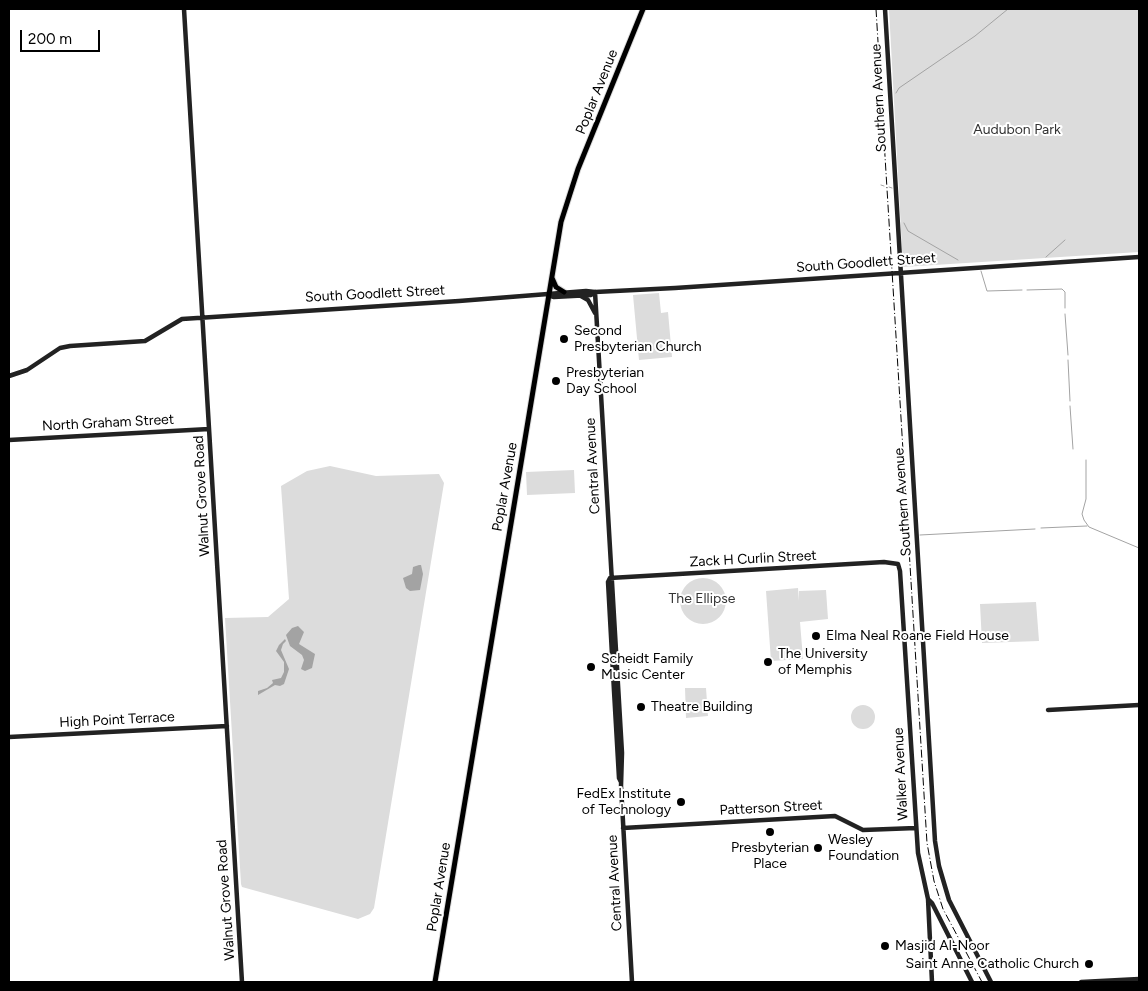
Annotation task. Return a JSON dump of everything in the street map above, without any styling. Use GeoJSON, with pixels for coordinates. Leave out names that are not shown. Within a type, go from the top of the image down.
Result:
{"type":"FeatureCollection","features":[{"type":"Feature","properties":{"kind":"main road","name":"Walnut Grove Road"},"geometry":{"type":"LineString","coordinates":[[184,9],[242,982]]}},
{"type":"Feature","properties":{"kind":"main road","name":"Poplar Avenue"},"geometry":{"type":"LineString","coordinates":[[435,982],[561,222],[578,168],[643,9]]}},
{"type":"Feature","properties":{"kind":"main road","name":"Southern Avenue"},"geometry":{"type":"LineString","coordinates":[[885,9],[935,841],[939,866],[950,900],[991,982]]}},
{"type":"Feature","properties":{"kind":"main road","name":"South Goodlett Street"},"geometry":{"type":"LineString","coordinates":[[9,376],[27,370],[60,348],[145,341],[182,318],[548,295],[564,292],[595,292],[1139,257]]}},
{"type":"Feature","properties":{"kind":"main road"},"geometry":{"type":"LineString","coordinates":[[551,275],[556,287],[564,292]]}},
{"type":"Feature","properties":{"kind":"main road","name":"South Goodlett Street"},"geometry":{"type":"LineString","coordinates":[[548,295],[554,297],[580,296],[595,292]]}},
{"type":"Feature","properties":{"kind":"main road","name":"Central Avenue"},"geometry":{"type":"LineString","coordinates":[[595,292],[610,578],[612,582],[622,753],[623,828],[632,982]]}},
{"type":"Feature","properties":{"kind":"main road"},"geometry":{"type":"LineString","coordinates":[[580,296],[591,304],[596,319]]}},
{"type":"Feature","properties":{"kind":"main road","name":"North Graham Street"},"geometry":{"type":"LineString","coordinates":[[9,440],[209,429]]}},
{"type":"Feature","properties":{"kind":"main road","name":"Zack H Curlin Street"},"geometry":{"type":"LineString","coordinates":[[610,578],[889,562],[898,564]]}},
{"type":"Feature","properties":{"kind":"main road","name":"Walker Avenue"},"geometry":{"type":"LineString","coordinates":[[898,564],[900,570],[916,828],[919,863],[928,899],[932,982]]}},
{"type":"Feature","properties":{"kind":"main road"},"geometry":{"type":"LineString","coordinates":[[1048,710],[1139,705]]}},
{"type":"Feature","properties":{"kind":"main road","name":"High Point Terrace"},"geometry":{"type":"LineString","coordinates":[[9,737],[227,726]]}},
{"type":"Feature","properties":{"kind":"main road","name":"Patterson Street"},"geometry":{"type":"LineString","coordinates":[[623,828],[835,816],[863,830],[916,828]]}},
{"type":"Feature","properties":{"kind":"main road"},"geometry":{"type":"LineString","coordinates":[[928,899],[932,903],[972,982]]}},
{"type":"Feature","properties":{"kind":"main road"},"geometry":{"type":"LineString","coordinates":[[1081,982],[1139,979]]}},
{"type":"Feature","properties":{"kind":"green space","name":"Audubon Park"},"geometry":{"type":"Polygon","coordinates":[[[889,9],[1139,9],[1139,252],[903,267],[889,9]]]}},
{"type":"Feature","properties":{"kind":"green space"},"geometry":{"type":"Polygon","coordinates":[[[659,293],[661,313],[668,312],[672,357],[639,360],[633,295],[659,293]]]}},
{"type":"Feature","properties":{"kind":"green space"},"geometry":{"type":"Polygon","coordinates":[[[330,466],[376,476],[439,474],[444,483],[374,908],[370,914],[358,919],[242,887],[241,884],[225,618],[268,617],[289,599],[281,486],[307,471],[330,466]]]}},
{"type":"Feature","properties":{"kind":"green space"},"geometry":{"type":"Polygon","coordinates":[[[574,470],[575,493],[527,495],[526,472],[574,470]]]}},
{"type":"Feature","properties":{"kind":"green space","name":"The Ellipse"},"geometry":{"type":"Polygon","coordinates":[[[708,578],[720,584],[725,592],[725,610],[720,618],[712,623],[698,624],[686,618],[681,610],[680,596],[686,584],[694,579],[708,578]]]}},
{"type":"Feature","properties":{"kind":"green space"},"geometry":{"type":"Polygon","coordinates":[[[798,588],[799,601],[799,591],[826,590],[828,619],[800,622],[803,659],[771,661],[766,591],[798,588]]]}},
{"type":"Feature","properties":{"kind":"green space"},"geometry":{"type":"Polygon","coordinates":[[[1036,602],[1039,641],[982,643],[980,604],[1036,602]]]}},
{"type":"Feature","properties":{"kind":"green space"},"geometry":{"type":"Polygon","coordinates":[[[685,688],[706,688],[708,716],[686,718],[685,688]]]}},
{"type":"Feature","properties":{"kind":"green space"},"geometry":{"type":"Polygon","coordinates":[[[863,705],[871,709],[875,717],[871,725],[863,729],[855,725],[851,717],[855,709],[863,705]]]}},
{"type":"Feature","properties":{"kind":"shaded area"},"geometry":{"type":"Polygon","coordinates":[[[421,565],[423,574],[420,590],[410,591],[406,588],[403,578],[412,574],[413,567],[421,565]]]}},
{"type":"Feature","properties":{"kind":"shaded area"},"geometry":{"type":"Polygon","coordinates":[[[298,626],[304,632],[299,644],[315,654],[312,668],[305,671],[301,669],[304,660],[302,655],[290,646],[286,635],[292,628],[298,626]]]}},
{"type":"Feature","properties":{"kind":"shaded area"},"geometry":{"type":"Polygon","coordinates":[[[285,639],[286,641],[281,650],[289,669],[284,684],[280,686],[275,685],[258,695],[258,691],[267,688],[273,683],[272,680],[281,678],[284,672],[284,662],[276,651],[285,639]]]}},
{"type":"Feature","properties":{"kind":"waterway"},"geometry":{"type":"LineString","coordinates":[[896,93],[899,88],[975,36],[1008,9]]}},
{"type":"Feature","properties":{"kind":"waterway"},"geometry":{"type":"LineString","coordinates":[[904,223],[908,231],[958,260]]}},
{"type":"Feature","properties":{"kind":"waterway"},"geometry":{"type":"LineString","coordinates":[[1046,257],[1065,240]]}},
{"type":"Feature","properties":{"kind":"waterway"},"geometry":{"type":"LineString","coordinates":[[981,271],[987,291],[1022,290]]}},
{"type":"Feature","properties":{"kind":"waterway"},"geometry":{"type":"LineString","coordinates":[[1027,290],[1062,289],[1065,292],[1065,308]]}},
{"type":"Feature","properties":{"kind":"waterway"},"geometry":{"type":"LineString","coordinates":[[1065,314],[1068,355]]}},
{"type":"Feature","properties":{"kind":"waterway"},"geometry":{"type":"LineString","coordinates":[[1068,360],[1070,401]]}},
{"type":"Feature","properties":{"kind":"waterway"},"geometry":{"type":"LineString","coordinates":[[1070,406],[1073,449]]}},
{"type":"Feature","properties":{"kind":"waterway"},"geometry":{"type":"LineString","coordinates":[[1086,460],[1086,499],[1082,514],[1084,520],[1089,527],[1139,548]]}},
{"type":"Feature","properties":{"kind":"waterway"},"geometry":{"type":"LineString","coordinates":[[1041,528],[1087,526]]}},
{"type":"Feature","properties":{"kind":"waterway"},"geometry":{"type":"LineString","coordinates":[[920,535],[1035,529]]}},
{"type":"Feature","properties":{"kind":"railway"},"geometry":{"type":"LineString","coordinates":[[876,9],[927,843],[934,881],[943,909],[982,982]]}},
{"type":"Feature","properties":{"kind":"place","name":"Second Presbyterian Church"},"geometry":{"type":"Point","coordinates":[564,339]}},
{"type":"Feature","properties":{"kind":"place","name":"Presbyterian Day School"},"geometry":{"type":"Point","coordinates":[556,381]}},
{"type":"Feature","properties":{"kind":"place","name":"Elma Neal Roane Field House"},"geometry":{"type":"Point","coordinates":[816,636]}},
{"type":"Feature","properties":{"kind":"place","name":"The University of Memphis"},"geometry":{"type":"Point","coordinates":[768,662]}},
{"type":"Feature","properties":{"kind":"place","name":"Scheidt Family Music Center"},"geometry":{"type":"Point","coordinates":[591,667]}},
{"type":"Feature","properties":{"kind":"place","name":"Theatre Building"},"geometry":{"type":"Point","coordinates":[641,707]}},
{"type":"Feature","properties":{"kind":"place","name":"FedEx Institute of Technology"},"geometry":{"type":"Point","coordinates":[681,802]}},
{"type":"Feature","properties":{"kind":"place","name":"Presbyterian Place"},"geometry":{"type":"Point","coordinates":[770,832]}},
{"type":"Feature","properties":{"kind":"place","name":"Wesley Foundation"},"geometry":{"type":"Point","coordinates":[818,848]}},
{"type":"Feature","properties":{"kind":"place","name":"Masjid Al-Noor"},"geometry":{"type":"Point","coordinates":[885,946]}},
{"type":"Feature","properties":{"kind":"place","name":"Saint Anne Catholic Church"},"geometry":{"type":"Point","coordinates":[1089,964]}}]}
